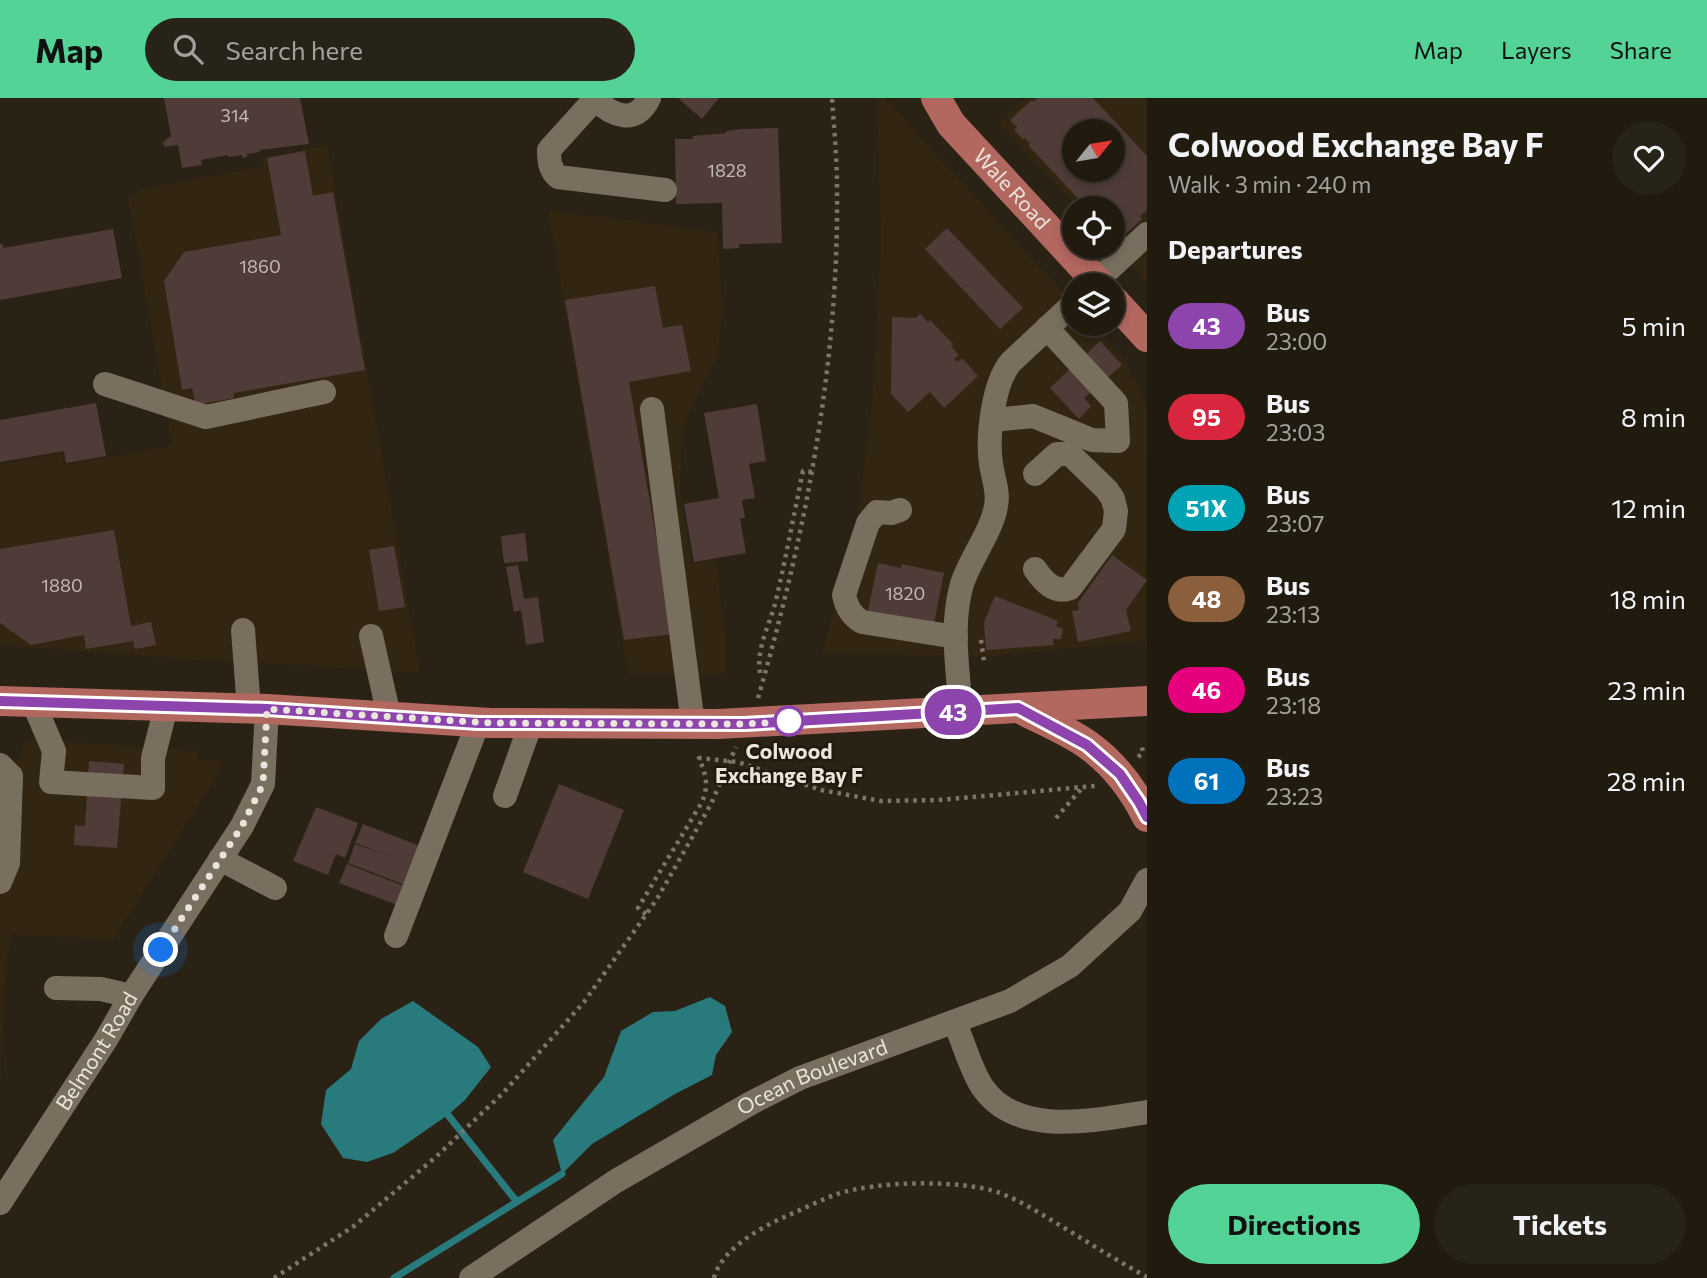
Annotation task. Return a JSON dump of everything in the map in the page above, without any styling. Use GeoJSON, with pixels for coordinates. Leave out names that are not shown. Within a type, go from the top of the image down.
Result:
{"type":"FeatureCollection","features":[{"type":"Feature","properties":{"kind":"main road","name":"Wale Road"},"geometry":{"type":"LineString","coordinates":[[912,98],[951,124]]}},
{"type":"Feature","properties":{"kind":"main road","name":"Wale Road"},"geometry":{"type":"LineString","coordinates":[[936,98],[951,124],[1086,273]]}},
{"type":"Feature","properties":{"kind":"main road","name":"Wale Road"},"geometry":{"type":"LineString","coordinates":[[1125,314],[1147,337]]}},
{"type":"Feature","properties":{"kind":"main road"},"geometry":{"type":"LineString","coordinates":[[0,701],[258,709],[478,723],[693,724],[745,724],[1147,701]]}},
{"type":"Feature","properties":{"kind":"main road"},"geometry":{"type":"LineString","coordinates":[[1018,708],[1087,745],[1120,774],[1147,817]]}},
{"type":"Feature","properties":{"kind":"street"},"geometry":{"type":"LineString","coordinates":[[649,98],[638,112],[622,116],[612,113],[595,99],[549,150],[549,163],[558,177],[665,190]]}},
{"type":"Feature","properties":{"kind":"street"},"geometry":{"type":"LineString","coordinates":[[1113,273],[1147,234]]}},
{"type":"Feature","properties":{"kind":"street"},"geometry":{"type":"LineString","coordinates":[[961,712],[956,637],[958,604],[962,585],[997,505],[989,452],[996,388],[1004,370],[1062,314]]}},
{"type":"Feature","properties":{"kind":"street"},"geometry":{"type":"LineString","coordinates":[[993,420],[1033,416],[1092,440],[1118,441],[1116,403],[1047,328]]}},
{"type":"Feature","properties":{"kind":"street"},"geometry":{"type":"LineString","coordinates":[[105,384],[206,417],[324,392]]}},
{"type":"Feature","properties":{"kind":"street"},"geometry":{"type":"LineString","coordinates":[[652,409],[693,724]]}},
{"type":"Feature","properties":{"kind":"street"},"geometry":{"type":"LineString","coordinates":[[1035,474],[1057,454],[1070,454],[1107,490],[1116,511],[1114,529],[1070,588],[1058,590],[1043,580],[1035,569]]}},
{"type":"Feature","properties":{"kind":"street"},"geometry":{"type":"LineString","coordinates":[[895,511],[874,552],[853,571],[844,596],[846,605],[853,616],[862,622],[956,637]]}},
{"type":"Feature","properties":{"kind":"street","name":"Belmont Road"},"geometry":{"type":"LineString","coordinates":[[4,1188],[107,1038],[131,996],[242,826],[263,784],[258,709],[243,630]]}},
{"type":"Feature","properties":{"kind":"street"},"geometry":{"type":"LineString","coordinates":[[371,636],[388,716]]}},
{"type":"Feature","properties":{"kind":"street"},"geometry":{"type":"LineString","coordinates":[[33,702],[54,751],[51,782],[153,788],[153,758],[166,707]]}},
{"type":"Feature","properties":{"kind":"street"},"geometry":{"type":"LineString","coordinates":[[396,936],[478,723]]}},
{"type":"Feature","properties":{"kind":"street"},"geometry":{"type":"LineString","coordinates":[[505,796],[531,723]]}},
{"type":"Feature","properties":{"kind":"street"},"geometry":{"type":"LineString","coordinates":[[0,765],[11,776],[8,863],[0,882]]}},
{"type":"Feature","properties":{"kind":"street"},"geometry":{"type":"LineString","coordinates":[[220,859],[275,888]]}},
{"type":"Feature","properties":{"kind":"street","name":"Ocean Boulevard"},"geometry":{"type":"LineString","coordinates":[[471,1278],[616,1181],[751,1102],[800,1078],[1010,1001],[1070,966],[1130,911],[1147,880]]}},
{"type":"Feature","properties":{"kind":"street"},"geometry":{"type":"LineString","coordinates":[[56,988],[102,989],[131,996]]}},
{"type":"Feature","properties":{"kind":"street"},"geometry":{"type":"LineString","coordinates":[[955,1023],[983,1088],[1004,1109],[1039,1121],[1099,1119],[1147,1112]]}},
{"type":"Feature","properties":{"kind":"path"},"geometry":{"type":"LineString","coordinates":[[785,605],[813,472],[825,391],[835,271],[837,190],[832,98]]}},
{"type":"Feature","properties":{"kind":"path"},"geometry":{"type":"LineString","coordinates":[[760,673],[760,649],[774,610],[803,471],[813,472]]}},
{"type":"Feature","properties":{"kind":"path"},"geometry":{"type":"LineString","coordinates":[[646,914],[638,908],[708,788],[706,774],[699,758],[738,762],[821,790],[881,801],[939,800],[1107,785]]}},
{"type":"Feature","properties":{"kind":"path"},"geometry":{"type":"LineString","coordinates":[[1056,818],[1083,788]]}},
{"type":"Feature","properties":{"kind":"path"},"geometry":{"type":"LineString","coordinates":[[274,1278],[354,1226],[437,1156],[503,1093],[584,1002],[657,899],[711,804]]}},
{"type":"Feature","properties":{"kind":"path"},"geometry":{"type":"LineString","coordinates":[[714,1278],[735,1247],[766,1224],[839,1194],[901,1184],[977,1186],[1002,1193],[1147,1277]]}},
{"type":"Feature","properties":{"kind":"shaded area"},"geometry":{"type":"Polygon","coordinates":[[[877,98],[885,98],[1062,292],[1062,336],[1103,336],[1127,363],[1147,407],[1146,641],[991,656],[822,653],[856,529],[873,391],[881,243],[877,98]]]}},
{"type":"Feature","properties":{"kind":"shaded area"},"geometry":{"type":"Polygon","coordinates":[[[1025,98],[1147,98],[1147,282],[1125,259],[1125,196],[1067,196],[998,123],[1025,98]]]}},
{"type":"Feature","properties":{"kind":"shaded area"},"geometry":{"type":"Polygon","coordinates":[[[327,145],[420,672],[0,645],[0,464],[62,453],[65,465],[172,446],[128,197],[144,189],[263,166],[262,158],[327,145]]]}},
{"type":"Feature","properties":{"kind":"shaded area"},"geometry":{"type":"Polygon","coordinates":[[[548,210],[717,232],[723,311],[717,355],[689,412],[682,434],[680,493],[692,564],[715,560],[725,631],[725,675],[628,674],[548,210]]]}},
{"type":"Feature","properties":{"kind":"shaded area"},"geometry":{"type":"Polygon","coordinates":[[[25,739],[197,751],[197,760],[221,761],[220,771],[113,940],[11,934],[6,967],[0,1092],[0,758],[21,760],[25,739]]]}},
{"type":"Feature","properties":{"kind":"water"},"geometry":{"type":"Polygon","coordinates":[[[710,997],[725,1006],[732,1032],[716,1055],[712,1075],[592,1144],[562,1174],[553,1140],[604,1077],[621,1031],[653,1012],[675,1011],[710,997]]]}},
{"type":"Feature","properties":{"kind":"water"},"geometry":{"type":"Polygon","coordinates":[[[413,1001],[478,1047],[491,1067],[465,1100],[448,1115],[393,1153],[367,1162],[343,1158],[321,1124],[326,1090],[351,1069],[359,1041],[381,1019],[413,1001]]]}},
{"type":"Feature","properties":{"kind":"building"},"geometry":{"type":"Polygon","coordinates":[[[164,98],[300,98],[309,144],[260,150],[242,158],[242,155],[228,155],[201,160],[202,165],[182,168],[178,145],[164,147],[163,142],[171,136],[164,98]]]}},
{"type":"Feature","properties":{"kind":"building"},"geometry":{"type":"Polygon","coordinates":[[[678,98],[719,98],[702,119],[678,98]]]}},
{"type":"Feature","properties":{"kind":"building"},"geometry":{"type":"Polygon","coordinates":[[[1093,98],[1113,119],[1062,119],[1062,181],[1029,146],[1025,138],[1014,130],[1017,127],[1010,120],[1032,100],[1093,98]]]}},
{"type":"Feature","properties":{"kind":"building"},"geometry":{"type":"Polygon","coordinates":[[[778,128],[782,243],[739,244],[739,248],[723,249],[722,203],[676,204],[675,139],[693,139],[693,136],[741,129],[778,128]]]}},
{"type":"Feature","properties":{"kind":"building"},"geometry":{"type":"Polygon","coordinates":[[[1125,132],[1147,156],[1147,210],[1140,216],[1142,219],[1125,234],[1125,196],[1076,196],[1063,182],[1125,182],[1125,132]]]}},
{"type":"Feature","properties":{"kind":"building"},"geometry":{"type":"Polygon","coordinates":[[[305,151],[313,196],[333,192],[365,370],[234,393],[234,398],[196,405],[192,388],[182,390],[164,281],[184,252],[281,235],[267,158],[305,151]]]}},
{"type":"Feature","properties":{"kind":"building"},"geometry":{"type":"Polygon","coordinates":[[[947,228],[1023,308],[1000,329],[925,249],[947,228]]]}},
{"type":"Feature","properties":{"kind":"building"},"geometry":{"type":"Polygon","coordinates":[[[113,229],[122,278],[0,300],[0,244],[3,244],[3,248],[113,229]]]}},
{"type":"Feature","properties":{"kind":"building"},"geometry":{"type":"Polygon","coordinates":[[[655,286],[663,328],[682,325],[691,371],[629,382],[673,634],[624,640],[565,300],[655,286]]]}},
{"type":"Feature","properties":{"kind":"building"},"geometry":{"type":"Polygon","coordinates":[[[920,314],[928,322],[930,320],[953,344],[951,346],[959,355],[954,359],[958,362],[962,358],[978,376],[944,408],[930,392],[908,412],[891,394],[892,317],[916,318],[920,314]]]}},
{"type":"Feature","properties":{"kind":"building"},"geometry":{"type":"Polygon","coordinates":[[[1100,341],[1122,365],[1084,398],[1091,406],[1079,419],[1050,388],[1100,341]]]}},
{"type":"Feature","properties":{"kind":"building"},"geometry":{"type":"Polygon","coordinates":[[[96,403],[106,456],[66,463],[64,451],[0,462],[0,420],[96,403]]]}},
{"type":"Feature","properties":{"kind":"building"},"geometry":{"type":"Polygon","coordinates":[[[757,404],[766,461],[749,464],[755,498],[742,500],[745,518],[740,518],[746,553],[694,562],[684,504],[719,498],[704,413],[757,404]]]}},
{"type":"Feature","properties":{"kind":"building"},"geometry":{"type":"Polygon","coordinates":[[[114,530],[131,626],[151,622],[156,645],[135,649],[133,641],[86,649],[84,635],[31,645],[0,623],[0,549],[114,530]]]}},
{"type":"Feature","properties":{"kind":"building"},"geometry":{"type":"Polygon","coordinates":[[[525,533],[528,561],[504,563],[501,536],[525,533]]]}},
{"type":"Feature","properties":{"kind":"building"},"geometry":{"type":"Polygon","coordinates":[[[394,546],[405,607],[379,611],[369,550],[394,546]]]}},
{"type":"Feature","properties":{"kind":"building"},"geometry":{"type":"Polygon","coordinates":[[[1112,555],[1147,580],[1126,610],[1131,631],[1078,642],[1072,611],[1079,610],[1078,603],[1112,555]]]}},
{"type":"Feature","properties":{"kind":"building"},"geometry":{"type":"Polygon","coordinates":[[[878,563],[901,568],[902,564],[944,573],[933,629],[867,615],[878,563]]]}},
{"type":"Feature","properties":{"kind":"building"},"geometry":{"type":"Polygon","coordinates":[[[518,565],[524,599],[538,597],[544,642],[526,645],[521,610],[514,612],[506,567],[518,565]]]}},
{"type":"Feature","properties":{"kind":"building"},"geometry":{"type":"Polygon","coordinates":[[[995,596],[1058,621],[1056,626],[1063,629],[1061,639],[1053,639],[1054,645],[986,650],[984,622],[995,596]]]}},
{"type":"Feature","properties":{"kind":"building"},"geometry":{"type":"Polygon","coordinates":[[[89,761],[124,764],[117,848],[74,845],[75,825],[85,826],[89,761]]]}},
{"type":"Feature","properties":{"kind":"building"},"geometry":{"type":"Polygon","coordinates":[[[559,784],[624,810],[588,899],[523,872],[559,784]]]}},
{"type":"Feature","properties":{"kind":"building"},"geometry":{"type":"Polygon","coordinates":[[[316,807],[358,823],[345,858],[336,854],[328,875],[293,861],[316,807]]]}},
{"type":"Feature","properties":{"kind":"building"},"geometry":{"type":"Polygon","coordinates":[[[363,824],[420,846],[405,885],[348,863],[355,844],[396,858],[355,843],[363,824]]]}},
{"type":"Feature","properties":{"kind":"building"},"geometry":{"type":"Polygon","coordinates":[[[347,864],[404,886],[397,905],[339,883],[347,864]]]}},
{"type":"Feature","properties":{"kind":"waterway"},"geometry":{"type":"LineString","coordinates":[[448,1115],[517,1202]]}},
{"type":"Feature","properties":{"kind":"waterway"},"geometry":{"type":"LineString","coordinates":[[394,1278],[562,1174]]}},
{"type":"Feature","properties":{"kind":"bus line","name":"43"},"geometry":{"type":"LineString","coordinates":[[0,701],[267,709],[478,723],[745,724],[1018,708],[1087,745],[1120,774],[1147,817]]}},
{"type":"Feature","properties":{"kind":"place","name":"Colwood Exchange Bay F"},"geometry":{"type":"Point","coordinates":[789,721]}},
{"type":"Feature","properties":{"kind":"route"},"geometry":{"type":"LineString","coordinates":[[161,950],[242,826],[263,784],[267,709],[490,723],[745,724],[799,721],[789,721]]}}]}
